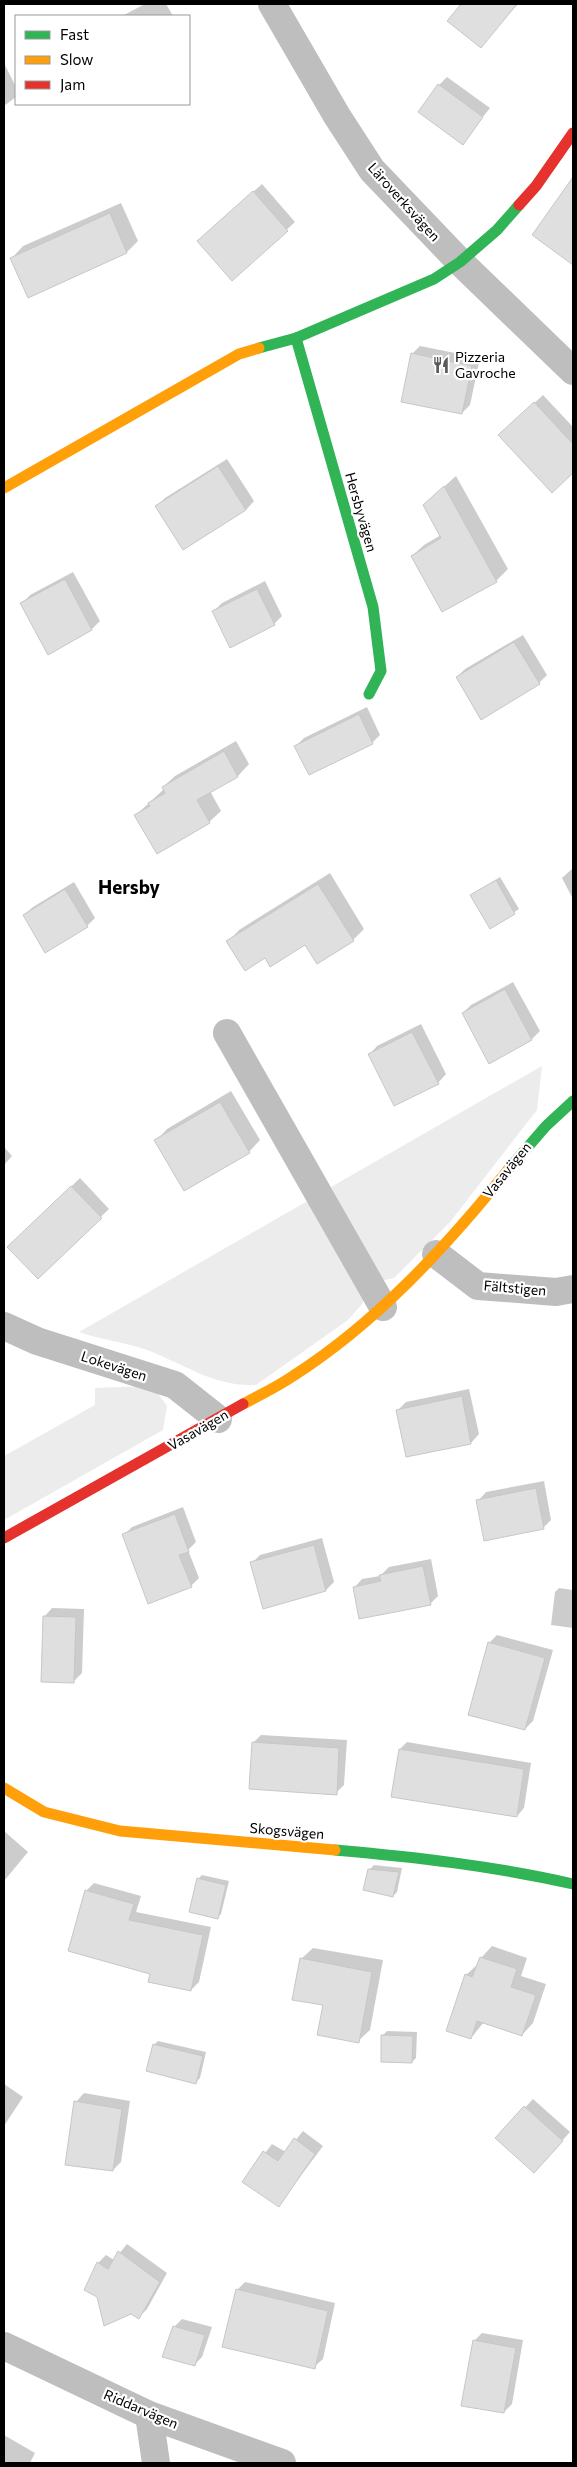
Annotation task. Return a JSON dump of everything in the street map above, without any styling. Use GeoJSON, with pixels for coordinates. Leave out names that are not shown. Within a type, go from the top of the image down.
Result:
{"type":"FeatureCollection","features":[{"type":"Feature","properties":{"kind":"street","name":"Läroverksvägen"},"geometry":{"type":"LineString","coordinates":[[272,4],[337,116],[372,170],[460,262],[573,371]]}},
{"type":"Feature","properties":{"kind":"street"},"geometry":{"type":"LineString","coordinates":[[4,488],[239,354],[296,338],[434,279],[460,262],[497,230],[536,186],[573,133]]}},
{"type":"Feature","properties":{"kind":"street","name":"Hersbyvägen"},"geometry":{"type":"LineString","coordinates":[[296,338],[373,607],[382,671],[369,694]]}},
{"type":"Feature","properties":{"kind":"street"},"geometry":{"type":"LineString","coordinates":[[227,1033],[383,1307]]}},
{"type":"Feature","properties":{"kind":"street","name":"Vasavägen"},"geometry":{"type":"LineString","coordinates":[[4,1538],[292,1377],[325,1355],[383,1307],[436,1254],[490,1193],[530,1140],[573,1101]]}},
{"type":"Feature","properties":{"kind":"street","name":"Fältstigen"},"geometry":{"type":"LineString","coordinates":[[436,1254],[478,1286],[556,1292],[573,1289]]}},
{"type":"Feature","properties":{"kind":"street","name":"Lokevägen"},"geometry":{"type":"LineString","coordinates":[[4,1326],[37,1342],[175,1385],[218,1419]]}},
{"type":"Feature","properties":{"kind":"street","name":"Skogsvägen"},"geometry":{"type":"LineString","coordinates":[[4,1788],[44,1812],[120,1831],[434,1860],[534,1875],[573,1884]]}},
{"type":"Feature","properties":{"kind":"street","name":"Riddarvägen"},"geometry":{"type":"LineString","coordinates":[[4,2346],[149,2415],[282,2463]]}},
{"type":"Feature","properties":{"kind":"street"},"geometry":{"type":"LineString","coordinates":[[149,2415],[156,2463]]}},
{"type":"Feature","properties":{"kind":"shaded area"},"geometry":{"type":"Polygon","coordinates":[[[542,1066],[537,1110],[450,1222],[394,1278],[381,1281],[331,1187],[542,1066]]]}},
{"type":"Feature","properties":{"kind":"shaded area"},"geometry":{"type":"Polygon","coordinates":[[[311,1199],[365,1291],[363,1303],[348,1320],[256,1385],[226,1382],[200,1374],[147,1350],[79,1332],[311,1199]]]}},
{"type":"Feature","properties":{"kind":"shaded area"},"geometry":{"type":"Polygon","coordinates":[[[146,1386],[156,1391],[167,1406],[163,1430],[4,1520],[4,1456],[95,1405],[95,1388],[146,1386]]]}},
{"type":"Feature","properties":{"kind":"building"},"geometry":{"type":"Polygon","coordinates":[[[461,4],[517,4],[481,48],[447,21],[461,4]]]}},
{"type":"Feature","properties":{"kind":"building"},"geometry":{"type":"Polygon","coordinates":[[[438,84],[483,117],[463,145],[418,112],[438,84]]]}},
{"type":"Feature","properties":{"kind":"building"},"geometry":{"type":"Polygon","coordinates":[[[573,177],[573,265],[532,235],[573,177]]]}},
{"type":"Feature","properties":{"kind":"building"},"geometry":{"type":"Polygon","coordinates":[[[253,191],[288,231],[232,281],[197,241],[253,191]]]}},
{"type":"Feature","properties":{"kind":"building"},"geometry":{"type":"Polygon","coordinates":[[[110,213],[127,253],[28,298],[10,258],[110,213]]]}},
{"type":"Feature","properties":{"kind":"building"},"geometry":{"type":"Polygon","coordinates":[[[411,353],[472,366],[462,414],[401,402],[411,353]]]}},
{"type":"Feature","properties":{"kind":"building"},"geometry":{"type":"Polygon","coordinates":[[[534,402],[573,444],[573,473],[552,493],[498,435],[534,402]]]}},
{"type":"Feature","properties":{"kind":"building"},"geometry":{"type":"Polygon","coordinates":[[[218,466],[246,510],[183,550],[155,506],[218,466]]]}},
{"type":"Feature","properties":{"kind":"building"},"geometry":{"type":"Polygon","coordinates":[[[444,486],[497,582],[442,612],[411,556],[441,538],[423,505],[444,486]]]}},
{"type":"Feature","properties":{"kind":"building"},"geometry":{"type":"Polygon","coordinates":[[[65,579],[92,630],[48,655],[20,603],[65,579]]]}},
{"type":"Feature","properties":{"kind":"building"},"geometry":{"type":"Polygon","coordinates":[[[257,589],[275,625],[230,648],[212,611],[257,589]]]}},
{"type":"Feature","properties":{"kind":"building"},"geometry":{"type":"Polygon","coordinates":[[[514,642],[540,684],[481,720],[456,677],[514,642]]]}},
{"type":"Feature","properties":{"kind":"building"},"geometry":{"type":"Polygon","coordinates":[[[359,714],[373,744],[309,775],[294,746],[359,714]]]}},
{"type":"Feature","properties":{"kind":"building"},"geometry":{"type":"Polygon","coordinates":[[[224,751],[238,777],[197,800],[210,823],[157,854],[134,815],[150,806],[148,803],[165,793],[162,787],[224,751]]]}},
{"type":"Feature","properties":{"kind":"building"},"geometry":{"type":"Polygon","coordinates":[[[496,880],[515,914],[490,929],[470,895],[496,880]]]}},
{"type":"Feature","properties":{"kind":"building"},"geometry":{"type":"Polygon","coordinates":[[[318,884],[354,941],[317,964],[305,945],[270,967],[265,958],[245,971],[226,941],[318,884]]]}},
{"type":"Feature","properties":{"kind":"building"},"geometry":{"type":"Polygon","coordinates":[[[65,889],[88,927],[45,953],[23,915],[65,889]]]}},
{"type":"Feature","properties":{"kind":"building"},"geometry":{"type":"Polygon","coordinates":[[[505,989],[532,1040],[489,1064],[462,1013],[505,989]]]}},
{"type":"Feature","properties":{"kind":"building"},"geometry":{"type":"Polygon","coordinates":[[[412,1032],[439,1084],[394,1106],[368,1054],[412,1032]]]}},
{"type":"Feature","properties":{"kind":"building"},"geometry":{"type":"Polygon","coordinates":[[[220,1102],[250,1153],[184,1191],[154,1140],[220,1102]]]}},
{"type":"Feature","properties":{"kind":"building"},"geometry":{"type":"Polygon","coordinates":[[[71,1186],[102,1218],[38,1279],[7,1247],[71,1186]]]}},
{"type":"Feature","properties":{"kind":"building"},"geometry":{"type":"Polygon","coordinates":[[[462,1396],[471,1444],[406,1457],[396,1410],[462,1396]]]}},
{"type":"Feature","properties":{"kind":"building"},"geometry":{"type":"Polygon","coordinates":[[[536,1488],[544,1529],[484,1541],[476,1500],[536,1488]]]}},
{"type":"Feature","properties":{"kind":"building"},"geometry":{"type":"Polygon","coordinates":[[[175,1514],[189,1552],[179,1555],[192,1587],[148,1604],[122,1534],[175,1514]]]}},
{"type":"Feature","properties":{"kind":"building"},"geometry":{"type":"Polygon","coordinates":[[[314,1545],[326,1591],[263,1609],[250,1562],[314,1545]]]}},
{"type":"Feature","properties":{"kind":"building"},"geometry":{"type":"Polygon","coordinates":[[[423,1566],[431,1605],[359,1619],[353,1587],[381,1581],[379,1575],[423,1566]]]}},
{"type":"Feature","properties":{"kind":"building"},"geometry":{"type":"Polygon","coordinates":[[[43,1616],[76,1617],[74,1683],[41,1682],[43,1616]]]}},
{"type":"Feature","properties":{"kind":"building"},"geometry":{"type":"Polygon","coordinates":[[[488,1642],[545,1658],[525,1730],[468,1715],[488,1642]]]}},
{"type":"Feature","properties":{"kind":"building"},"geometry":{"type":"Polygon","coordinates":[[[252,1742],[339,1748],[337,1795],[249,1789],[252,1742]]]}},
{"type":"Feature","properties":{"kind":"building"},"geometry":{"type":"Polygon","coordinates":[[[399,1749],[524,1769],[517,1817],[391,1797],[399,1749]]]}},
{"type":"Feature","properties":{"kind":"building"},"geometry":{"type":"Polygon","coordinates":[[[368,1869],[399,1872],[393,1897],[363,1890],[368,1869]]]}},
{"type":"Feature","properties":{"kind":"building"},"geometry":{"type":"Polygon","coordinates":[[[197,1878],[226,1885],[218,1919],[189,1912],[197,1878]]]}},
{"type":"Feature","properties":{"kind":"building"},"geometry":{"type":"Polygon","coordinates":[[[85,1890],[134,1904],[129,1920],[203,1935],[191,1991],[148,1982],[150,1974],[68,1951],[85,1890]]]}},
{"type":"Feature","properties":{"kind":"building"},"geometry":{"type":"Polygon","coordinates":[[[480,1957],[517,1969],[511,1987],[536,1995],[522,2036],[477,2021],[471,2039],[446,2031],[465,1974],[472,1977],[480,1957]]]}},
{"type":"Feature","properties":{"kind":"building"},"geometry":{"type":"Polygon","coordinates":[[[300,1958],[372,1972],[359,2043],[317,2035],[323,2005],[292,2000],[300,1958]]]}},
{"type":"Feature","properties":{"kind":"building"},"geometry":{"type":"Polygon","coordinates":[[[381,2035],[413,2036],[412,2063],[381,2062],[381,2035]]]}},
{"type":"Feature","properties":{"kind":"building"},"geometry":{"type":"Polygon","coordinates":[[[153,2044],[203,2056],[196,2084],[146,2071],[153,2044]]]}},
{"type":"Feature","properties":{"kind":"building"},"geometry":{"type":"Polygon","coordinates":[[[74,2101],[122,2109],[113,2171],[65,2165],[74,2101]]]}},
{"type":"Feature","properties":{"kind":"building"},"geometry":{"type":"Polygon","coordinates":[[[524,2106],[563,2141],[534,2173],[495,2138],[524,2106]]]}},
{"type":"Feature","properties":{"kind":"building"},"geometry":{"type":"Polygon","coordinates":[[[294,2138],[315,2154],[279,2207],[242,2182],[263,2151],[278,2161],[294,2138]]]}},
{"type":"Feature","properties":{"kind":"building"},"geometry":{"type":"Polygon","coordinates":[[[118,2251],[160,2282],[139,2319],[131,2314],[104,2326],[97,2297],[84,2290],[97,2262],[108,2269],[118,2251]]]}},
{"type":"Feature","properties":{"kind":"building"},"geometry":{"type":"Polygon","coordinates":[[[236,2289],[328,2311],[315,2369],[222,2347],[236,2289]]]}},
{"type":"Feature","properties":{"kind":"building"},"geometry":{"type":"Polygon","coordinates":[[[173,2326],[205,2335],[195,2366],[162,2357],[173,2326]]]}},
{"type":"Feature","properties":{"kind":"building"},"geometry":{"type":"Polygon","coordinates":[[[473,2340],[516,2348],[504,2413],[461,2406],[473,2340]]]}},
{"type":"Feature","properties":{"kind":"traffic: fast"},"geometry":{"type":"LineString","coordinates":[[259,348],[296,338],[434,279],[460,262],[497,230],[519,205]]}},
{"type":"Feature","properties":{"kind":"traffic: fast"},"geometry":{"type":"LineString","coordinates":[[296,338],[373,607],[381,671],[369,694]]}},
{"type":"Feature","properties":{"kind":"traffic: fast"},"geometry":{"type":"LineString","coordinates":[[508,1170],[546,1126],[573,1101]]}},
{"type":"Feature","properties":{"kind":"traffic: fast"},"geometry":{"type":"LineString","coordinates":[[335,1850],[454,1863],[514,1872],[573,1884]]}},
{"type":"Feature","properties":{"kind":"traffic: slow"},"geometry":{"type":"LineString","coordinates":[[4,488],[239,354],[259,348]]}},
{"type":"Feature","properties":{"kind":"traffic: slow"},"geometry":{"type":"LineString","coordinates":[[243,1404],[281,1384],[324,1355],[381,1308],[435,1255],[508,1170]]}},
{"type":"Feature","properties":{"kind":"traffic: slow"},"geometry":{"type":"LineString","coordinates":[[4,1788],[44,1812],[120,1831],[335,1850]]}},
{"type":"Feature","properties":{"kind":"traffic: jam"},"geometry":{"type":"LineString","coordinates":[[519,205],[536,186],[573,133]]}},
{"type":"Feature","properties":{"kind":"traffic: jam"},"geometry":{"type":"LineString","coordinates":[[4,1538],[243,1404]]}},
{"type":"Feature","properties":{"kind":"place","name":"Pizzeria Gavroche"},"geometry":{"type":"Point","coordinates":[441,365]}},
{"type":"Feature","properties":{"kind":"district","name":"Hersby"},"geometry":{"type":"Point","coordinates":[129,887]}}]}
